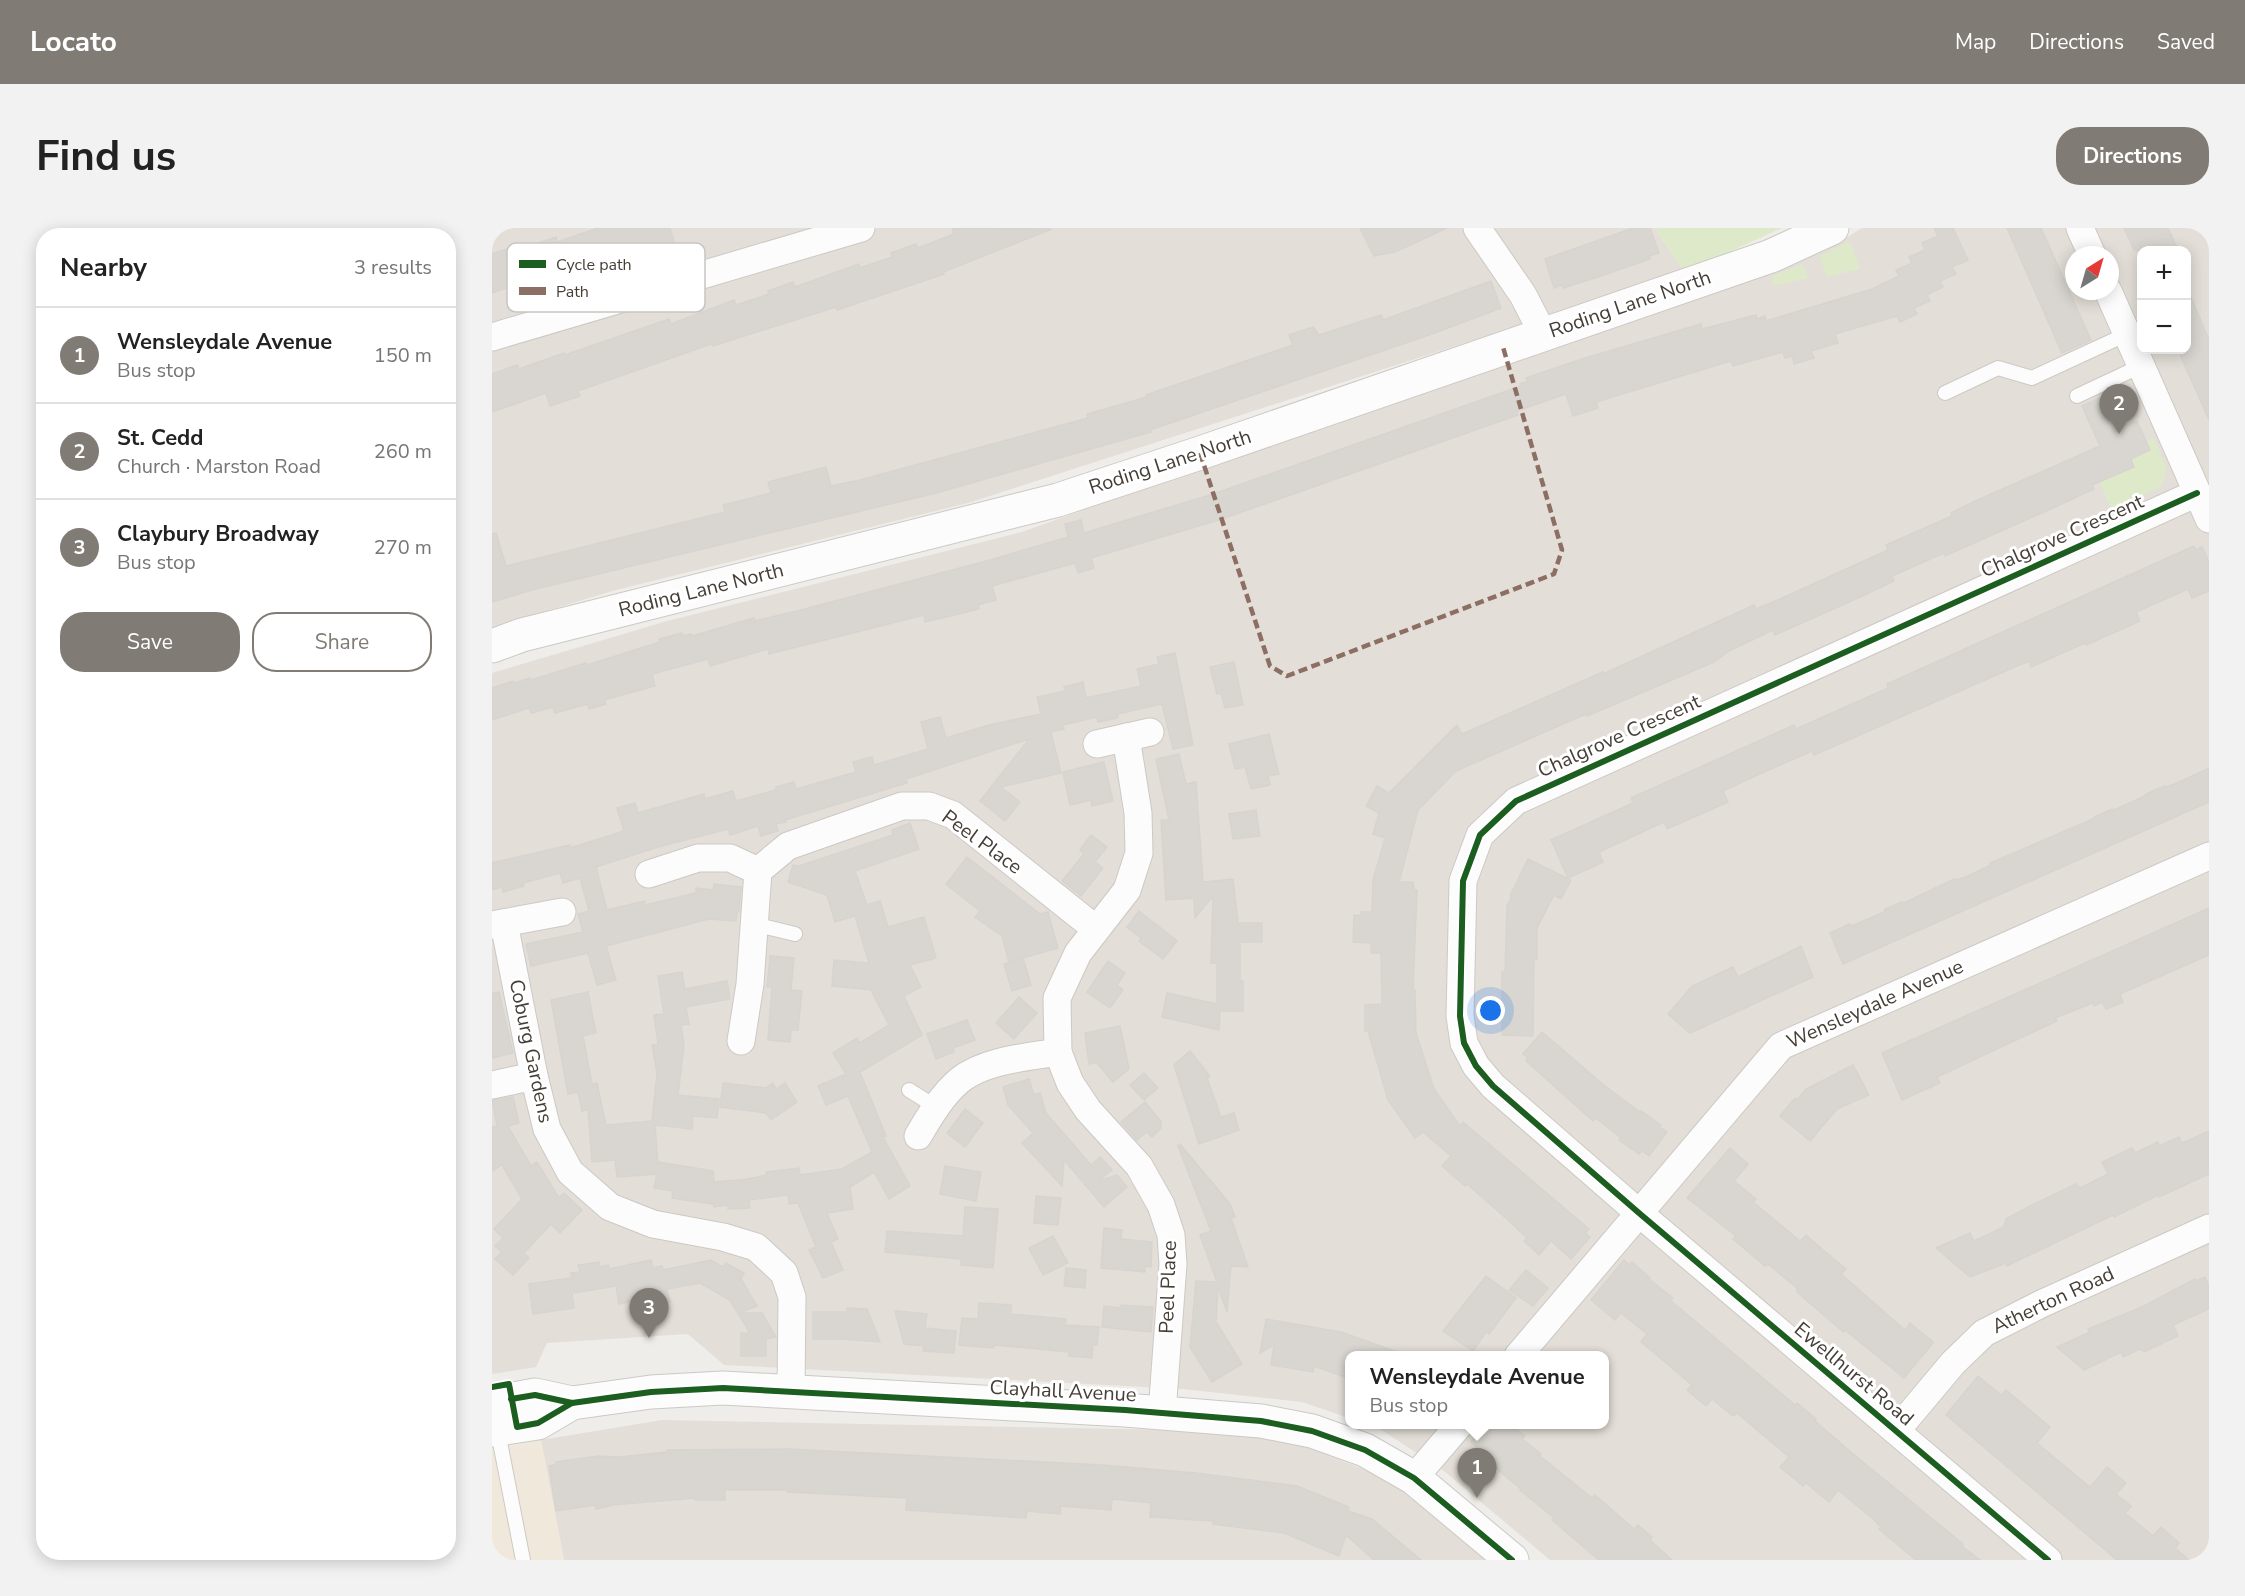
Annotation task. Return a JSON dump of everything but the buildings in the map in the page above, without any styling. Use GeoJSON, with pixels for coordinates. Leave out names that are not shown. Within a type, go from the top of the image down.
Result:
{"type":"FeatureCollection","features":[{"type":"Feature","properties":{"kind":"street"},"geometry":{"type":"LineString","coordinates":[[705,274],[861,228]]}},
{"type":"Feature","properties":{"kind":"street"},"geometry":{"type":"LineString","coordinates":[[1477,228],[1523,295],[1543,334]]}},
{"type":"Feature","properties":{"kind":"street","name":"Roding Lane North"},"geometry":{"type":"LineString","coordinates":[[492,646],[522,635],[1058,500],[1771,256],[1832,228]]}},
{"type":"Feature","properties":{"kind":"street"},"geometry":{"type":"LineString","coordinates":[[2080,228],[2088,246]]}},
{"type":"Feature","properties":{"kind":"street"},"geometry":{"type":"LineString","coordinates":[[2112,300],[2209,519]]}},
{"type":"Feature","properties":{"kind":"street"},"geometry":{"type":"LineString","coordinates":[[492,337],[577,312]]}},
{"type":"Feature","properties":{"kind":"street","name":"Chalgrove Crescent"},"geometry":{"type":"LineString","coordinates":[[1639,1214],[1493,1086],[1476,1066],[1464,1043],[1460,1016],[1463,881],[1480,835],[1516,801],[2198,493]]}},
{"type":"Feature","properties":{"kind":"street","name":"Peel Place"},"geometry":{"type":"LineString","coordinates":[[1097,744],[1138,735],[1139,853],[1127,890],[1078,953],[1057,998],[1058,1052],[1070,1083],[1088,1110],[1139,1166],[1161,1205],[1172,1235],[1173,1264],[1162,1413]]}},
{"type":"Feature","properties":{"kind":"street","name":"Peel Place"},"geometry":{"type":"LineString","coordinates":[[758,871],[788,846],[902,806],[929,806],[952,815],[1096,929]]}},
{"type":"Feature","properties":{"kind":"street","name":"Wensleydale Avenue"},"geometry":{"type":"LineString","coordinates":[[1522,1351],[1780,1046],[2209,856]]}},
{"type":"Feature","properties":{"kind":"street"},"geometry":{"type":"LineString","coordinates":[[648,874],[698,858],[730,858],[758,871],[750,984],[741,1041]]}},
{"type":"Feature","properties":{"kind":"street","name":"Coburg Gardens"},"geometry":{"type":"LineString","coordinates":[[562,912],[498,924],[547,1129],[570,1172],[610,1207],[653,1224],[723,1237],[756,1247],[784,1274],[792,1297],[791,1392]]}},
{"type":"Feature","properties":{"kind":"street"},"geometry":{"type":"LineString","coordinates":[[918,1136],[936,1107],[961,1080],[993,1064],[1058,1052]]}},
{"type":"Feature","properties":{"kind":"street"},"geometry":{"type":"LineString","coordinates":[[492,1085],[534,1076]]}},
{"type":"Feature","properties":{"kind":"street","name":"Ewellhurst Road"},"geometry":{"type":"LineString","coordinates":[[1639,1214],[2048,1560]]}},
{"type":"Feature","properties":{"kind":"street","name":"Atherton Road"},"geometry":{"type":"LineString","coordinates":[[1896,1431],[1953,1363],[1984,1333],[2209,1228]]}},
{"type":"Feature","properties":{"kind":"street","name":"Clayhall Avenue"},"geometry":{"type":"LineString","coordinates":[[493,1417],[535,1395],[572,1403],[651,1392],[711,1389],[1162,1413],[1261,1421],[1312,1431],[1365,1450],[1414,1478],[1512,1560]]}},
{"type":"Feature","properties":{"kind":"street"},"geometry":{"type":"LineString","coordinates":[[1414,1478],[1457,1429]]}},
{"type":"Feature","properties":{"kind":"lane"},"geometry":{"type":"LineString","coordinates":[[1945,393],[1998,368],[2031,378],[2127,334]]}},
{"type":"Feature","properties":{"kind":"lane"},"geometry":{"type":"LineString","coordinates":[[2077,396],[2141,366]]}},
{"type":"Feature","properties":{"kind":"lane"},"geometry":{"type":"LineString","coordinates":[[754,924],[795,934]]}},
{"type":"Feature","properties":{"kind":"lane"},"geometry":{"type":"LineString","coordinates":[[909,1090],[936,1107]]}},
{"type":"Feature","properties":{"kind":"lane"},"geometry":{"type":"LineString","coordinates":[[493,1417],[523,1560]]}},
{"type":"Feature","properties":{"kind":"shaded area"},"geometry":{"type":"Polygon","coordinates":[[[492,228],[1654,228],[1685,272],[968,503],[616,590],[492,627],[492,228]]]}},
{"type":"Feature","properties":{"kind":"shaded area"},"geometry":{"type":"Polygon","coordinates":[[[1862,228],[2209,228],[2209,1560],[1550,1560],[1444,1471],[1380,1429],[1609,1429],[1609,1351],[1345,1351],[1345,1417],[1302,1402],[1183,1389],[724,1365],[688,1334],[547,1343],[536,1367],[492,1374],[492,673],[667,621],[1022,532],[1844,239],[1862,228]]]}},
{"type":"Feature","properties":{"kind":"shaded area"},"geometry":{"type":"Polygon","coordinates":[[[662,1420],[1172,1430],[1291,1441],[1404,1485],[1493,1560],[564,1560],[541,1440],[662,1420]]]}},
{"type":"Feature","properties":{"kind":"shaded area"},"geometry":{"type":"Polygon","coordinates":[[[541,1440],[564,1560],[492,1560],[492,1449],[541,1440]]]}},
{"type":"Feature","properties":{"kind":"green space"},"geometry":{"type":"Polygon","coordinates":[[[1654,228],[1782,228],[1685,272],[1654,228]]]}},
{"type":"Feature","properties":{"kind":"green space"},"geometry":{"type":"Polygon","coordinates":[[[1847,242],[1851,243],[1860,269],[1827,277],[1820,258],[1847,242]]]}},
{"type":"Feature","properties":{"kind":"green space"},"geometry":{"type":"Polygon","coordinates":[[[1802,264],[1808,278],[1773,286],[1772,276],[1802,264]]]}},
{"type":"Feature","properties":{"kind":"green space"},"geometry":{"type":"Polygon","coordinates":[[[2154,438],[2167,469],[2161,487],[2111,509],[2096,474],[2117,474],[2134,467],[2131,459],[2150,450],[2146,441],[2154,438]]]}},
{"type":"Feature","properties":{"kind":"marked path"},"geometry":{"type":"LineString","coordinates":[[1200,453],[1270,666],[1287,676],[1554,574],[1562,550],[1503,347]]}},
{"type":"Feature","properties":{"kind":"cycle path"},"geometry":{"type":"LineString","coordinates":[[2048,1560],[1493,1086],[1476,1066],[1464,1043],[1460,1016],[1463,881],[1480,835],[1516,801],[2197,493]]}},
{"type":"Feature","properties":{"kind":"cycle path"},"geometry":{"type":"LineString","coordinates":[[492,1387],[509,1384],[517,1427],[538,1423],[572,1403]]}},
{"type":"Feature","properties":{"kind":"cycle path"},"geometry":{"type":"LineString","coordinates":[[511,1399],[535,1395],[572,1403],[651,1392],[723,1388],[1125,1410],[1261,1421],[1312,1431],[1365,1450],[1414,1478],[1512,1560]]}},
{"type":"Feature","properties":{"kind":"place","name":"St. Cedd"},"geometry":{"type":"Point","coordinates":[2119,434]}},
{"type":"Feature","properties":{"kind":"place","name":"Claybury Broadway"},"geometry":{"type":"Point","coordinates":[649,1338]}},
{"type":"Feature","properties":{"kind":"place","name":"Wensleydale Avenue"},"geometry":{"type":"Point","coordinates":[1477,1498]}}]}
